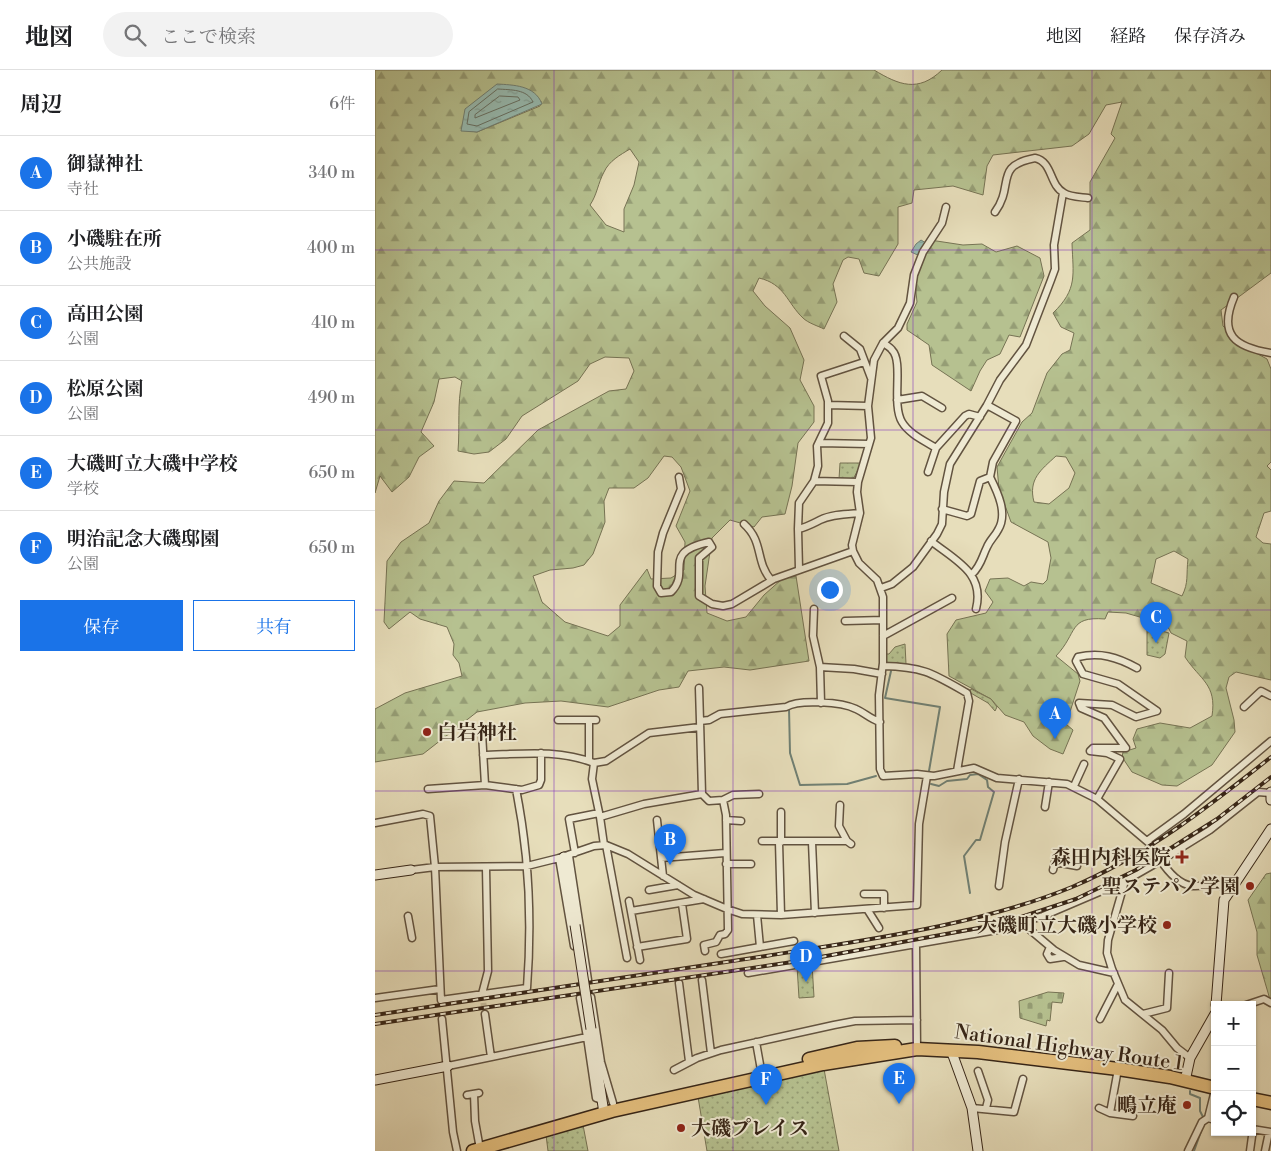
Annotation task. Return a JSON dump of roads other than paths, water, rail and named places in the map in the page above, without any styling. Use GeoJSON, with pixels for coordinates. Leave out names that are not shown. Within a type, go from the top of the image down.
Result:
{"type":"FeatureCollection","features":[{"type":"Feature","properties":{"kind":"highway","name":"National Highway Route 1"},"geometry":{"type":"LineString","coordinates":[[605,1105],[917,1045]]}},
{"type":"Feature","properties":{"kind":"highway","name":"National Highway Route 1"},"geometry":{"type":"LineString","coordinates":[[476,1150],[539,1131],[567,1117],[605,1105],[863,1047],[917,1045],[1118,1069],[1185,1081],[1211,1088]]}},
{"type":"Feature","properties":{"kind":"highway"},"geometry":{"type":"LineString","coordinates":[[1256,1099],[1271,1103]]}},
{"type":"Feature","properties":{"kind":"street"},"geometry":{"type":"LineString","coordinates":[[995,212],[1005,196],[1008,171],[1017,162],[1035,158],[1047,164],[1055,185],[1063,193],[1088,198]]}},
{"type":"Feature","properties":{"kind":"street"},"geometry":{"type":"LineString","coordinates":[[881,588],[891,584],[913,566],[942,524],[942,509],[950,464],[980,417],[1000,380],[1026,346],[1055,269],[1055,244],[1063,193]]}},
{"type":"Feature","properties":{"kind":"street"},"geometry":{"type":"LineString","coordinates":[[946,207],[942,223],[923,252],[914,276],[910,303],[898,328],[883,343],[874,360],[868,406],[871,432],[858,482],[860,513],[852,546],[853,551],[859,563],[877,580],[881,588],[883,620],[883,666],[879,695],[881,777],[917,774],[927,776],[974,768],[997,778],[1019,778],[1074,786],[1097,799],[1148,842],[1271,741]]}},
{"type":"Feature","properties":{"kind":"street"},"geometry":{"type":"LineString","coordinates":[[1234,297],[1227,321],[1235,342],[1271,353]]}},
{"type":"Feature","properties":{"kind":"street"},"geometry":{"type":"LineString","coordinates":[[844,336],[860,349],[871,379]]}},
{"type":"Feature","properties":{"kind":"street"},"geometry":{"type":"LineString","coordinates":[[883,343],[894,351],[897,360],[899,416],[906,428],[936,448]]}},
{"type":"Feature","properties":{"kind":"street"},"geometry":{"type":"LineString","coordinates":[[799,569],[799,503],[814,481],[818,466],[817,446],[828,424],[828,405],[821,376],[864,362]]}},
{"type":"Feature","properties":{"kind":"street"},"geometry":{"type":"LineString","coordinates":[[897,400],[922,396],[942,408]]}},
{"type":"Feature","properties":{"kind":"street"},"geometry":{"type":"LineString","coordinates":[[828,405],[868,406]]}},
{"type":"Feature","properties":{"kind":"street"},"geometry":{"type":"LineString","coordinates":[[972,574],[979,567],[987,546],[999,529],[1003,515],[1000,501],[990,478],[993,462],[1016,421],[987,405]]}},
{"type":"Feature","properties":{"kind":"street"},"geometry":{"type":"LineString","coordinates":[[928,472],[936,448],[965,416],[969,414],[980,417]]}},
{"type":"Feature","properties":{"kind":"street"},"geometry":{"type":"LineString","coordinates":[[820,443],[869,444]]}},
{"type":"Feature","properties":{"kind":"street"},"geometry":{"type":"LineString","coordinates":[[679,478],[681,489],[663,533],[659,552],[657,586],[659,591],[664,594],[674,588],[677,581],[678,563],[690,546],[709,542],[712,547],[699,558],[699,596],[704,601],[723,606],[732,604],[771,580],[853,551]]}},
{"type":"Feature","properties":{"kind":"street"},"geometry":{"type":"LineString","coordinates":[[942,509],[970,515],[980,481],[990,478]]}},
{"type":"Feature","properties":{"kind":"street"},"geometry":{"type":"LineString","coordinates":[[814,481],[858,482]]}},
{"type":"Feature","properties":{"kind":"street"},"geometry":{"type":"LineString","coordinates":[[798,529],[811,527],[820,520],[835,515],[860,513]]}},
{"type":"Feature","properties":{"kind":"street"},"geometry":{"type":"LineString","coordinates":[[744,524],[754,532],[759,546],[760,565],[771,580]]}},
{"type":"Feature","properties":{"kind":"street"},"geometry":{"type":"LineString","coordinates":[[931,541],[972,574],[980,594],[976,609]]}},
{"type":"Feature","properties":{"kind":"street"},"geometry":{"type":"LineString","coordinates":[[883,636],[952,598]]}},
{"type":"Feature","properties":{"kind":"street"},"geometry":{"type":"LineString","coordinates":[[814,609],[813,636],[820,667],[821,703]]}},
{"type":"Feature","properties":{"kind":"street"},"geometry":{"type":"LineString","coordinates":[[845,621],[883,620]]}},
{"type":"Feature","properties":{"kind":"street"},"geometry":{"type":"LineString","coordinates":[[1097,799],[1120,759],[1107,753],[1089,754],[1093,748],[1126,748],[1104,718],[1081,708],[1079,703],[1115,706],[1135,717],[1157,711],[1118,684],[1083,674],[1077,665],[1077,659],[1092,654],[1104,655],[1124,661],[1137,668]]}},
{"type":"Feature","properties":{"kind":"street"},"geometry":{"type":"LineString","coordinates":[[883,666],[913,666],[928,671],[967,693],[969,701],[957,771]]}},
{"type":"Feature","properties":{"kind":"street"},"geometry":{"type":"LineString","coordinates":[[820,667],[854,668],[882,674]]}},
{"type":"Feature","properties":{"kind":"street"},"geometry":{"type":"LineString","coordinates":[[699,688],[702,794],[709,801],[723,800],[733,795],[759,794]]}},
{"type":"Feature","properties":{"kind":"street"},"geometry":{"type":"LineString","coordinates":[[1244,707],[1261,692],[1265,691],[1271,696]]}},
{"type":"Feature","properties":{"kind":"street"},"geometry":{"type":"LineString","coordinates":[[483,755],[567,754],[591,762],[606,761],[649,733],[700,724],[720,714],[785,707],[792,703],[801,702],[857,709],[865,716],[880,722]]}},
{"type":"Feature","properties":{"kind":"street"},"geometry":{"type":"LineString","coordinates":[[558,720],[592,720],[592,779],[627,958]]}},
{"type":"Feature","properties":{"kind":"street"},"geometry":{"type":"LineString","coordinates":[[482,733],[485,785]]}},
{"type":"Feature","properties":{"kind":"street"},"geometry":{"type":"LineString","coordinates":[[428,789],[485,785],[516,789],[541,784],[541,753]]}},
{"type":"Feature","properties":{"kind":"street"},"geometry":{"type":"LineString","coordinates":[[1074,786],[1084,764]]}},
{"type":"Feature","properties":{"kind":"street"},"geometry":{"type":"LineString","coordinates":[[375,875],[435,867],[486,868],[527,866],[605,845],[628,854],[704,900],[727,909],[757,915],[918,907],[919,824],[927,776]]}},
{"type":"Feature","properties":{"kind":"street"},"geometry":{"type":"LineString","coordinates":[[999,886],[1005,842],[1019,778]]}},
{"type":"Feature","properties":{"kind":"street"},"geometry":{"type":"LineString","coordinates":[[1045,807],[1049,782]]}},
{"type":"Feature","properties":{"kind":"street"},"geometry":{"type":"LineString","coordinates":[[375,823],[401,817],[429,815],[435,867],[441,1000],[527,988],[529,910],[527,866],[522,818],[516,789]]}},
{"type":"Feature","properties":{"kind":"street"},"geometry":{"type":"LineString","coordinates":[[749,973],[812,964],[1020,924],[1073,904],[1125,881],[1209,830],[1258,792],[1271,793],[1271,800]]}},
{"type":"Feature","properties":{"kind":"street"},"geometry":{"type":"LineString","coordinates":[[578,970],[567,856],[569,819],[600,815],[644,804],[702,794]]}},
{"type":"Feature","properties":{"kind":"street"},"geometry":{"type":"LineString","coordinates":[[704,946],[716,942],[720,935],[725,934],[728,930],[725,853],[726,820],[723,800]]}},
{"type":"Feature","properties":{"kind":"street"},"geometry":{"type":"LineString","coordinates":[[761,841],[849,842],[839,826],[837,818],[840,805]]}},
{"type":"Feature","properties":{"kind":"street"},"geometry":{"type":"LineString","coordinates":[[781,915],[780,842],[782,815]]}},
{"type":"Feature","properties":{"kind":"street"},"geometry":{"type":"LineString","coordinates":[[657,820],[663,876]]}},
{"type":"Feature","properties":{"kind":"street"},"geometry":{"type":"LineString","coordinates":[[726,820],[741,821]]}},
{"type":"Feature","properties":{"kind":"street"},"geometry":{"type":"LineString","coordinates":[[1216,1001],[1224,900],[1271,829]]}},
{"type":"Feature","properties":{"kind":"street"},"geometry":{"type":"LineString","coordinates":[[812,842],[815,913]]}},
{"type":"Feature","properties":{"kind":"street"},"geometry":{"type":"LineString","coordinates":[[661,858],[725,853]]}},
{"type":"Feature","properties":{"kind":"street"},"geometry":{"type":"LineString","coordinates":[[567,856],[589,1033]]}},
{"type":"Feature","properties":{"kind":"street"},"geometry":{"type":"LineString","coordinates":[[567,856],[588,980]]}},
{"type":"Feature","properties":{"kind":"street"},"geometry":{"type":"LineString","coordinates":[[1160,860],[1185,884],[1199,886],[1215,883],[1230,889]]}},
{"type":"Feature","properties":{"kind":"street"},"geometry":{"type":"LineString","coordinates":[[1053,870],[1055,862],[1077,866]]}},
{"type":"Feature","properties":{"kind":"street"},"geometry":{"type":"LineString","coordinates":[[726,864],[751,864]]}},
{"type":"Feature","properties":{"kind":"street"},"geometry":{"type":"LineString","coordinates":[[483,994],[488,971],[486,868]]}},
{"type":"Feature","properties":{"kind":"street"},"geometry":{"type":"LineString","coordinates":[[1125,881],[1108,940],[1107,953],[1118,984],[1125,1000],[1143,1014],[1190,1058]]}},
{"type":"Feature","properties":{"kind":"street"},"geometry":{"type":"LineString","coordinates":[[649,890],[678,885]]}},
{"type":"Feature","properties":{"kind":"street"},"geometry":{"type":"LineString","coordinates":[[863,894],[884,894],[884,908]]}},
{"type":"Feature","properties":{"kind":"street"},"geometry":{"type":"LineString","coordinates":[[631,911],[704,900]]}},
{"type":"Feature","properties":{"kind":"street"},"geometry":{"type":"LineString","coordinates":[[629,901],[640,960]]}},
{"type":"Feature","properties":{"kind":"street"},"geometry":{"type":"LineString","coordinates":[[637,946],[687,939],[682,904]]}},
{"type":"Feature","properties":{"kind":"street"},"geometry":{"type":"LineString","coordinates":[[867,909],[879,928]]}},
{"type":"Feature","properties":{"kind":"street"},"geometry":{"type":"LineString","coordinates":[[757,915],[760,947]]}},
{"type":"Feature","properties":{"kind":"street"},"geometry":{"type":"LineString","coordinates":[[408,916],[411,938]]}},
{"type":"Feature","properties":{"kind":"street"},"geometry":{"type":"LineString","coordinates":[[1029,929],[1063,957],[1079,965],[1114,973]]}},
{"type":"Feature","properties":{"kind":"street"},"geometry":{"type":"LineString","coordinates":[[721,954],[790,944]]}},
{"type":"Feature","properties":{"kind":"street"},"geometry":{"type":"LineString","coordinates":[[916,944],[917,1045]]}},
{"type":"Feature","properties":{"kind":"street"},"geometry":{"type":"LineString","coordinates":[[576,960],[585,962]]}},
{"type":"Feature","properties":{"kind":"street"},"geometry":{"type":"LineString","coordinates":[[1143,1014],[1167,1008],[1169,973]]}},
{"type":"Feature","properties":{"kind":"street"},"geometry":{"type":"LineString","coordinates":[[702,980],[711,1053]]}},
{"type":"Feature","properties":{"kind":"street"},"geometry":{"type":"LineString","coordinates":[[679,983],[689,1061]]}},
{"type":"Feature","properties":{"kind":"street"},"geometry":{"type":"LineString","coordinates":[[1100,1019],[1118,984]]}},
{"type":"Feature","properties":{"kind":"street"},"geometry":{"type":"LineString","coordinates":[[375,998],[440,989]]}},
{"type":"Feature","properties":{"kind":"street"},"geometry":{"type":"LineString","coordinates":[[1113,992],[1122,992]]}},
{"type":"Feature","properties":{"kind":"street"},"geometry":{"type":"LineString","coordinates":[[591,997],[601,1062],[605,1105]]}},
{"type":"Feature","properties":{"kind":"street"},"geometry":{"type":"LineString","coordinates":[[580,998],[605,1105]]}},
{"type":"Feature","properties":{"kind":"street"},"geometry":{"type":"LineString","coordinates":[[1256,1002],[1264,999],[1271,1003]]}},
{"type":"Feature","properties":{"kind":"street"},"geometry":{"type":"LineString","coordinates":[[485,1014],[491,1057]]}},
{"type":"Feature","properties":{"kind":"street"},"geometry":{"type":"LineString","coordinates":[[442,1019],[453,1132],[457,1151]]}},
{"type":"Feature","properties":{"kind":"street"},"geometry":{"type":"LineString","coordinates":[[674,1070],[689,1061],[711,1053],[855,1021],[917,1020]]}},
{"type":"Feature","properties":{"kind":"street"},"geometry":{"type":"LineString","coordinates":[[1185,1081],[1190,1058],[1211,1021]]}},
{"type":"Feature","properties":{"kind":"street"},"geometry":{"type":"LineString","coordinates":[[375,1080],[491,1057],[589,1033]]}},
{"type":"Feature","properties":{"kind":"street"},"geometry":{"type":"LineString","coordinates":[[756,1042],[761,1070]]}},
{"type":"Feature","properties":{"kind":"street"},"geometry":{"type":"LineString","coordinates":[[951,1050],[972,1108],[978,1151]]}},
{"type":"Feature","properties":{"kind":"street"},"geometry":{"type":"LineString","coordinates":[[1110,1113],[1118,1069]]}},
{"type":"Feature","properties":{"kind":"street"},"geometry":{"type":"LineString","coordinates":[[978,1071],[988,1100],[986,1108]]}},
{"type":"Feature","properties":{"kind":"street"},"geometry":{"type":"LineString","coordinates":[[972,1108],[1014,1112],[1023,1079]]}},
{"type":"Feature","properties":{"kind":"street"},"geometry":{"type":"LineString","coordinates":[[474,1094],[476,1150]]}},
{"type":"Feature","properties":{"kind":"street"},"geometry":{"type":"LineString","coordinates":[[1099,1108],[1110,1113],[1133,1116]]}},
{"type":"Feature","properties":{"kind":"street"},"geometry":{"type":"LineString","coordinates":[[1189,1151],[1202,1122],[1211,1119]]}},
{"type":"Feature","properties":{"kind":"street"},"geometry":{"type":"LineString","coordinates":[[1256,1130],[1270,1132],[1265,1151]]}},
{"type":"Feature","properties":{"kind":"street"},"geometry":{"type":"LineString","coordinates":[[1251,1151],[1252,1136]]}},
{"type":"Feature","properties":{"kind":"water"},"geometry":{"type":"Polygon","coordinates":[[[497,84],[523,87],[534,93],[542,104],[477,132],[461,131],[465,109],[497,84]]]}},
{"type":"Feature","properties":{"kind":"water"},"geometry":{"type":"Polygon","coordinates":[[[921,240],[926,243],[920,256],[911,252],[921,240]]]}},
{"type":"Feature","properties":{"kind":"waterway"},"geometry":{"type":"LineString","coordinates":[[891,671],[885,698],[940,707],[929,771]]}},
{"type":"Feature","properties":{"kind":"waterway"},"geometry":{"type":"LineString","coordinates":[[789,708],[790,753],[800,785],[847,784],[876,776]]}},
{"type":"Feature","properties":{"kind":"waterway"},"geometry":{"type":"LineString","coordinates":[[931,784],[939,786],[947,781],[967,779],[970,775],[978,774],[987,780],[988,787],[994,792],[980,840],[976,840],[964,856],[970,893]]}},
{"type":"Feature","properties":{"kind":"waterway"},"geometry":{"type":"LineString","coordinates":[[1190,1091],[1190,1094],[1200,1098],[1200,1111],[1203,1117]]}},
{"type":"Feature","properties":{"kind":"waterway"},"geometry":{"type":"LineString","coordinates":[[1194,1151],[1204,1123]]}},
{"type":"Feature","properties":{"kind":"tunnel"},"geometry":{"type":"LineString","coordinates":[[1149,843],[1159,858]]}},
{"type":"Feature","properties":{"kind":"tunnel"},"geometry":{"type":"LineString","coordinates":[[482,994],[485,1014]]}},
{"type":"Feature","properties":{"kind":"railway"},"geometry":{"type":"LineString","coordinates":[[375,1015],[843,944],[922,930],[999,912],[1072,887],[1126,860],[1200,812],[1271,757]]}},
{"type":"Feature","properties":{"kind":"railway"},"geometry":{"type":"LineString","coordinates":[[375,1024],[799,961],[984,927],[1015,919],[1076,899],[1136,870],[1217,819],[1271,777]]}},
{"type":"Feature","properties":{"kind":"place","name":"高田公園"},"geometry":{"type":"Point","coordinates":[1156,643]}},
{"type":"Feature","properties":{"kind":"place","name":"白岩神社"},"geometry":{"type":"Point","coordinates":[427,732]}},
{"type":"Feature","properties":{"kind":"place","name":"御嶽神社"},"geometry":{"type":"Point","coordinates":[1055,739]}},
{"type":"Feature","properties":{"kind":"place","name":"森田内科医院"},"geometry":{"type":"Point","coordinates":[1182,857]}},
{"type":"Feature","properties":{"kind":"place","name":"小磯駐在所"},"geometry":{"type":"Point","coordinates":[670,865]}},
{"type":"Feature","properties":{"kind":"place","name":"聖ステパノ学園"},"geometry":{"type":"Point","coordinates":[1250,886]}},
{"type":"Feature","properties":{"kind":"place","name":"大磯町立大磯小学校"},"geometry":{"type":"Point","coordinates":[1167,925]}},
{"type":"Feature","properties":{"kind":"place","name":"松原公園"},"geometry":{"type":"Point","coordinates":[806,982]}},
{"type":"Feature","properties":{"kind":"place","name":"大磯町立大磯中学校"},"geometry":{"type":"Point","coordinates":[899,1104]}},
{"type":"Feature","properties":{"kind":"place","name":"明治記念大磯邸園"},"geometry":{"type":"Point","coordinates":[766,1105]}},
{"type":"Feature","properties":{"kind":"place","name":"鴫立庵"},"geometry":{"type":"Point","coordinates":[1187,1105]}},
{"type":"Feature","properties":{"kind":"place","name":"大磯プレイス"},"geometry":{"type":"Point","coordinates":[681,1128]}}]}
